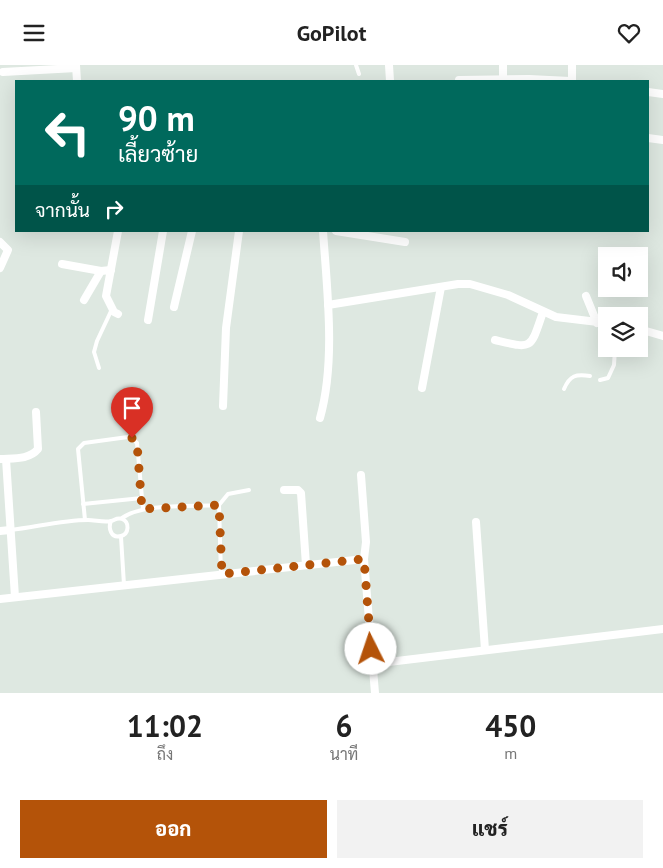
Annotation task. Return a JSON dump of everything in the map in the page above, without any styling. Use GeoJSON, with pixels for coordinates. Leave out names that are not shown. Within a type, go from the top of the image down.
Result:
{"type":"FeatureCollection","features":[{"type":"Feature","properties":{"kind":"street"},"geometry":{"type":"LineString","coordinates":[[389,65],[390,80]]}},
{"type":"Feature","properties":{"kind":"street"},"geometry":{"type":"LineString","coordinates":[[459,80],[503,80],[503,65]]}},
{"type":"Feature","properties":{"kind":"street"},"geometry":{"type":"LineString","coordinates":[[571,80],[572,65]]}},
{"type":"Feature","properties":{"kind":"street"},"geometry":{"type":"LineString","coordinates":[[3,72],[76,67],[77,80]]}},
{"type":"Feature","properties":{"kind":"street"},"geometry":{"type":"LineString","coordinates":[[649,92],[663,94]]}},
{"type":"Feature","properties":{"kind":"street"},"geometry":{"type":"LineString","coordinates":[[649,138],[663,140]]}},
{"type":"Feature","properties":{"kind":"street"},"geometry":{"type":"LineString","coordinates":[[115,312],[106,297],[118,232]]}},
{"type":"Feature","properties":{"kind":"street"},"geometry":{"type":"LineString","coordinates":[[148,320],[163,232]]}},
{"type":"Feature","properties":{"kind":"street"},"geometry":{"type":"LineString","coordinates":[[174,307],[192,232]]}},
{"type":"Feature","properties":{"kind":"street"},"geometry":{"type":"LineString","coordinates":[[223,406],[226,328],[239,232]]}},
{"type":"Feature","properties":{"kind":"street"},"geometry":{"type":"LineString","coordinates":[[320,418],[328,386],[328,305],[323,232]]}},
{"type":"Feature","properties":{"kind":"street"},"geometry":{"type":"LineString","coordinates":[[347,232],[380,235],[405,242]]}},
{"type":"Feature","properties":{"kind":"street"},"geometry":{"type":"LineString","coordinates":[[0,242],[8,250],[0,268]]}},
{"type":"Feature","properties":{"kind":"street"},"geometry":{"type":"LineString","coordinates":[[62,264],[101,271],[111,270]]}},
{"type":"Feature","properties":{"kind":"street"},"geometry":{"type":"LineString","coordinates":[[84,300],[101,271]]}},
{"type":"Feature","properties":{"kind":"street"},"geometry":{"type":"LineString","coordinates":[[328,305],[470,284],[508,295],[556,317],[596,323],[586,296]]}},
{"type":"Feature","properties":{"kind":"street"},"geometry":{"type":"LineString","coordinates":[[422,388],[440,287]]}},
{"type":"Feature","properties":{"kind":"street"},"geometry":{"type":"LineString","coordinates":[[495,340],[522,347],[529,344],[536,333],[543,312]]}},
{"type":"Feature","properties":{"kind":"street"},"geometry":{"type":"LineString","coordinates":[[648,332],[663,336]]}},
{"type":"Feature","properties":{"kind":"street"},"geometry":{"type":"LineString","coordinates":[[15,597],[3,459],[26,457],[34,454],[38,449],[36,412]]}},
{"type":"Feature","properties":{"kind":"street"},"geometry":{"type":"LineString","coordinates":[[362,475],[366,542],[364,559],[375,693]]}},
{"type":"Feature","properties":{"kind":"street"},"geometry":{"type":"LineString","coordinates":[[284,490],[298,490],[301,493],[306,565]]}},
{"type":"Feature","properties":{"kind":"street"},"geometry":{"type":"LineString","coordinates":[[476,522],[485,650]]}},
{"type":"Feature","properties":{"kind":"street"},"geometry":{"type":"LineString","coordinates":[[0,531],[10,531]]}},
{"type":"Feature","properties":{"kind":"street"},"geometry":{"type":"LineString","coordinates":[[0,599],[364,559]]}},
{"type":"Feature","properties":{"kind":"street"},"geometry":{"type":"LineString","coordinates":[[372,664],[663,629]]}},
{"type":"Feature","properties":{"kind":"lane"},"geometry":{"type":"LineString","coordinates":[[356,65],[359,75]]}},
{"type":"Feature","properties":{"kind":"lane"},"geometry":{"type":"LineString","coordinates":[[99,368],[94,352],[97,341],[115,312]]}},
{"type":"Feature","properties":{"kind":"lane"},"geometry":{"type":"LineString","coordinates":[[600,379],[608,378],[611,373],[614,357]]}},
{"type":"Feature","properties":{"kind":"lane"},"geometry":{"type":"LineString","coordinates":[[564,389],[572,377],[577,374],[590,376]]}},
{"type":"Feature","properties":{"kind":"lane"},"geometry":{"type":"LineString","coordinates":[[85,520],[78,449],[80,445],[128,437],[137,443],[142,509]]}},
{"type":"Feature","properties":{"kind":"lane"},"geometry":{"type":"LineString","coordinates":[[222,574],[219,505],[228,494],[249,489]]}},
{"type":"Feature","properties":{"kind":"lane"},"geometry":{"type":"LineString","coordinates":[[84,504],[142,498]]}},
{"type":"Feature","properties":{"kind":"lane"},"geometry":{"type":"LineString","coordinates":[[10,531],[85,520],[111,521],[142,509],[219,505]]}},
{"type":"Feature","properties":{"kind":"lane"},"geometry":{"type":"LineString","coordinates":[[111,521],[110,533],[121,537],[128,528],[122,518]]}},
{"type":"Feature","properties":{"kind":"lane"},"geometry":{"type":"LineString","coordinates":[[121,537],[124,585]]}},
{"type":"Feature","properties":{"kind":"route"},"geometry":{"type":"LineString","coordinates":[[132,438],[137,443],[142,509],[219,505],[222,574],[364,559],[371,649]]}}]}
